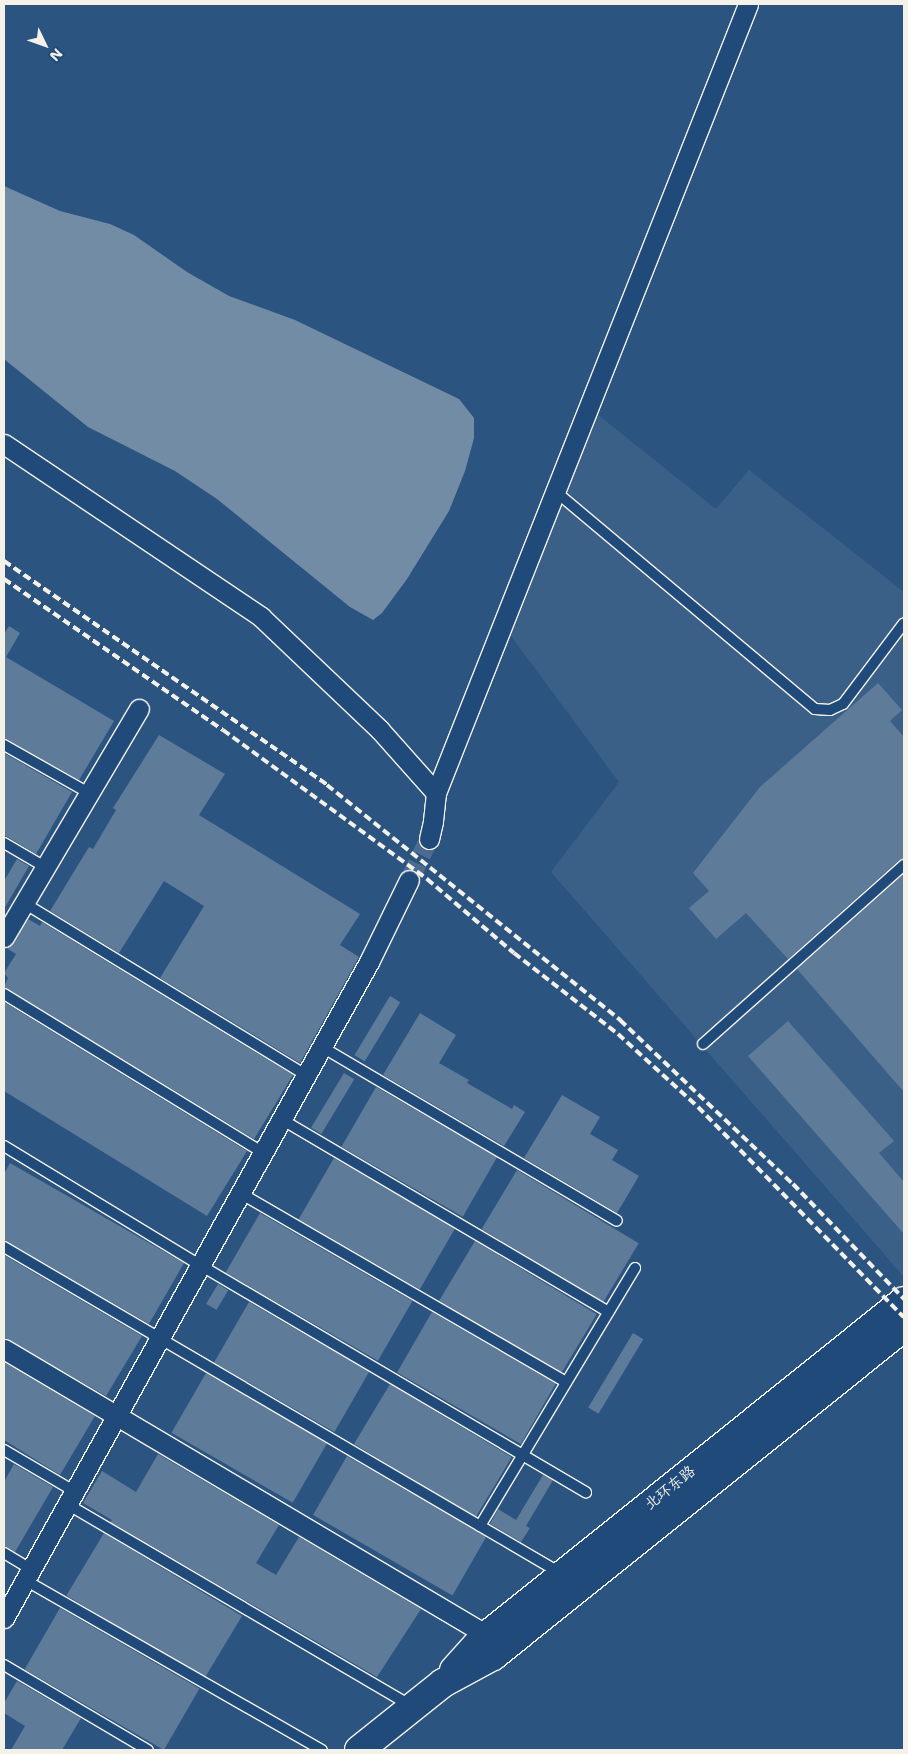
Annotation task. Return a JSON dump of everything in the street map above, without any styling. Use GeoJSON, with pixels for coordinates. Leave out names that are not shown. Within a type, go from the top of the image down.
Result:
{"type":"FeatureCollection","features":[{"type":"Feature","properties":{"kind":"main road","name":"北环东路"},"geometry":{"type":"LineString","coordinates":[[443,1683],[487,1636],[904,1301]]}},
{"type":"Feature","properties":{"kind":"main road","name":"北环东路"},"geometry":{"type":"LineString","coordinates":[[359,1750],[443,1683],[492,1656],[904,1327]]}},
{"type":"Feature","properties":{"kind":"street"},"geometry":{"type":"LineString","coordinates":[[429,839],[434,821],[436,792],[748,4]]}},
{"type":"Feature","properties":{"kind":"street"},"geometry":{"type":"LineString","coordinates":[[4,444],[261,617],[373,723],[436,792]]}},
{"type":"Feature","properties":{"kind":"street"},"geometry":{"type":"LineString","coordinates":[[4,937],[139,708]]}},
{"type":"Feature","properties":{"kind":"street"},"geometry":{"type":"LineString","coordinates":[[5,1614],[370,962],[409,880]]}},
{"type":"Feature","properties":{"kind":"street"},"geometry":{"type":"LineString","coordinates":[[4,1349],[487,1636]]}},
{"type":"Feature","properties":{"kind":"lane"},"geometry":{"type":"LineString","coordinates":[[555,491],[815,709],[830,710],[843,704],[904,623]]}},
{"type":"Feature","properties":{"kind":"lane"},"geometry":{"type":"LineString","coordinates":[[4,745],[89,794]]}},
{"type":"Feature","properties":{"kind":"lane"},"geometry":{"type":"LineString","coordinates":[[4,843],[45,867]]}},
{"type":"Feature","properties":{"kind":"lane"},"geometry":{"type":"LineString","coordinates":[[703,1044],[904,865]]}},
{"type":"Feature","properties":{"kind":"lane"},"geometry":{"type":"LineString","coordinates":[[24,903],[306,1075]]}},
{"type":"Feature","properties":{"kind":"lane"},"geometry":{"type":"LineString","coordinates":[[4,994],[262,1152]]}},
{"type":"Feature","properties":{"kind":"lane"},"geometry":{"type":"LineString","coordinates":[[322,1047],[617,1221]]}},
{"type":"Feature","properties":{"kind":"lane"},"geometry":{"type":"LineString","coordinates":[[281,1119],[608,1312]]}},
{"type":"Feature","properties":{"kind":"lane"},"geometry":{"type":"LineString","coordinates":[[4,1146],[200,1266],[586,1492]]}},
{"type":"Feature","properties":{"kind":"lane"},"geometry":{"type":"LineString","coordinates":[[240,1193],[566,1382]]}},
{"type":"Feature","properties":{"kind":"lane"},"geometry":{"type":"LineString","coordinates":[[4,1247],[563,1574]]}},
{"type":"Feature","properties":{"kind":"lane"},"geometry":{"type":"LineString","coordinates":[[480,1526],[635,1268]]}},
{"type":"Feature","properties":{"kind":"lane"},"geometry":{"type":"LineString","coordinates":[[4,1450],[71,1497],[411,1707]]}},
{"type":"Feature","properties":{"kind":"lane"},"geometry":{"type":"LineString","coordinates":[[4,1553],[28,1575],[322,1750]]}},
{"type":"Feature","properties":{"kind":"lane"},"geometry":{"type":"LineString","coordinates":[[4,1665],[148,1750]]}},
{"type":"Feature","properties":{"kind":"shaded area"},"geometry":{"type":"Polygon","coordinates":[[[4,186],[60,211],[110,224],[134,235],[187,272],[229,296],[295,320],[459,399],[474,418],[474,438],[465,471],[449,511],[407,579],[382,613],[373,620],[350,607],[217,499],[175,471],[88,427],[4,359],[4,186]]]}},
{"type":"Feature","properties":{"kind":"shaded area"},"geometry":{"type":"Polygon","coordinates":[[[597,414],[716,509],[749,470],[904,592],[904,1277],[551,872],[619,782],[508,632],[597,414]]]}},
{"type":"Feature","properties":{"kind":"building"},"geometry":{"type":"Polygon","coordinates":[[[9,626],[20,633],[6,657],[114,721],[79,780],[4,738],[4,634],[9,626]]]}},
{"type":"Feature","properties":{"kind":"building"},"geometry":{"type":"Polygon","coordinates":[[[878,683],[902,710],[890,721],[904,737],[904,858],[899,860],[788,959],[746,913],[716,939],[689,908],[709,891],[693,873],[760,787],[878,683]]]}},
{"type":"Feature","properties":{"kind":"building"},"geometry":{"type":"Polygon","coordinates":[[[159,735],[225,774],[199,815],[360,914],[340,945],[359,957],[300,1063],[160,978],[204,906],[164,881],[119,953],[50,911],[89,847],[93,849],[116,810],[113,808],[159,735]]]}},
{"type":"Feature","properties":{"kind":"building"},"geometry":{"type":"Polygon","coordinates":[[[4,753],[72,792],[36,854],[4,835],[4,753]]]}},
{"type":"Feature","properties":{"kind":"building"},"geometry":{"type":"Polygon","coordinates":[[[17,859],[29,866],[4,909],[4,881],[17,859]]]}},
{"type":"Feature","properties":{"kind":"building"},"geometry":{"type":"Polygon","coordinates":[[[904,874],[904,1092],[797,969],[904,874]]]}},
{"type":"Feature","properties":{"kind":"building"},"geometry":{"type":"Polygon","coordinates":[[[28,919],[40,926],[42,922],[293,1075],[254,1139],[4,987],[8,978],[4,973],[16,954],[8,949],[28,919]]]}},
{"type":"Feature","properties":{"kind":"building"},"geometry":{"type":"Polygon","coordinates":[[[390,996],[400,1002],[365,1061],[354,1055],[390,996]]]}},
{"type":"Feature","properties":{"kind":"building"},"geometry":{"type":"Polygon","coordinates":[[[4,1002],[247,1151],[207,1216],[4,1091],[4,1002]]]}},
{"type":"Feature","properties":{"kind":"building"},"geometry":{"type":"Polygon","coordinates":[[[420,1013],[456,1035],[439,1063],[469,1080],[467,1083],[512,1109],[514,1105],[525,1112],[504,1146],[383,1075],[420,1013]]]}},
{"type":"Feature","properties":{"kind":"building"},"geometry":{"type":"Polygon","coordinates":[[[788,1021],[894,1141],[879,1153],[904,1182],[904,1234],[748,1056],[788,1021]]]}},
{"type":"Feature","properties":{"kind":"building"},"geometry":{"type":"Polygon","coordinates":[[[344,1073],[354,1079],[321,1134],[311,1128],[344,1073]]]}},
{"type":"Feature","properties":{"kind":"building"},"geometry":{"type":"Polygon","coordinates":[[[376,1087],[497,1157],[463,1217],[342,1147],[376,1087]]]}},
{"type":"Feature","properties":{"kind":"building"},"geometry":{"type":"Polygon","coordinates":[[[562,1095],[600,1117],[590,1134],[618,1150],[612,1160],[639,1176],[617,1213],[524,1158],[562,1095]]]}},
{"type":"Feature","properties":{"kind":"building"},"geometry":{"type":"Polygon","coordinates":[[[334,1158],[455,1228],[420,1289],[298,1219],[334,1158]]]}},
{"type":"Feature","properties":{"kind":"building"},"geometry":{"type":"Polygon","coordinates":[[[10,1163],[184,1263],[149,1324],[4,1240],[4,1174],[10,1163]]]}},
{"type":"Feature","properties":{"kind":"building"},"geometry":{"type":"Polygon","coordinates":[[[517,1170],[639,1243],[603,1302],[481,1229],[517,1170]]]}},
{"type":"Feature","properties":{"kind":"building"},"geometry":{"type":"Polygon","coordinates":[[[260,1213],[412,1301],[378,1361],[226,1273],[260,1213]]]}},
{"type":"Feature","properties":{"kind":"building"},"geometry":{"type":"Polygon","coordinates":[[[475,1241],[597,1314],[561,1374],[439,1301],[475,1241]]]}},
{"type":"Feature","properties":{"kind":"building"},"geometry":{"type":"Polygon","coordinates":[[[4,1255],[142,1336],[106,1396],[4,1338],[4,1255]]]}},
{"type":"Feature","properties":{"kind":"building"},"geometry":{"type":"Polygon","coordinates":[[[218,1284],[228,1290],[216,1310],[206,1304],[218,1284]]]}},
{"type":"Feature","properties":{"kind":"building"},"geometry":{"type":"Polygon","coordinates":[[[249,1302],[369,1372],[334,1432],[214,1363],[249,1302]]]}},
{"type":"Feature","properties":{"kind":"building"},"geometry":{"type":"Polygon","coordinates":[[[432,1312],[556,1384],[521,1444],[397,1373],[432,1312]]]}},
{"type":"Feature","properties":{"kind":"building"},"geometry":{"type":"Polygon","coordinates":[[[633,1333],[643,1339],[598,1414],[588,1408],[633,1333]]]}},
{"type":"Feature","properties":{"kind":"building"},"geometry":{"type":"Polygon","coordinates":[[[4,1362],[95,1416],[60,1475],[4,1440],[4,1362]]]}},
{"type":"Feature","properties":{"kind":"building"},"geometry":{"type":"Polygon","coordinates":[[[206,1373],[327,1443],[293,1503],[172,1433],[206,1373]]]}},
{"type":"Feature","properties":{"kind":"building"},"geometry":{"type":"Polygon","coordinates":[[[390,1384],[512,1457],[476,1517],[354,1444],[390,1384]]]}},
{"type":"Feature","properties":{"kind":"building"},"geometry":{"type":"Polygon","coordinates":[[[158,1454],[279,1525],[256,1563],[276,1575],[299,1537],[421,1609],[377,1677],[110,1522],[112,1520],[83,1503],[102,1471],[136,1492],[158,1454]]]}},
{"type":"Feature","properties":{"kind":"building"},"geometry":{"type":"Polygon","coordinates":[[[347,1456],[486,1536],[452,1595],[313,1515],[347,1456]]]}},
{"type":"Feature","properties":{"kind":"building"},"geometry":{"type":"Polygon","coordinates":[[[14,1464],[53,1487],[15,1552],[4,1546],[4,1482],[14,1464]]]}},
{"type":"Feature","properties":{"kind":"building"},"geometry":{"type":"Polygon","coordinates":[[[543,1475],[553,1480],[526,1526],[530,1528],[521,1542],[490,1524],[498,1509],[516,1520],[543,1475]]]}},
{"type":"Feature","properties":{"kind":"building"},"geometry":{"type":"Polygon","coordinates":[[[104,1533],[242,1616],[204,1678],[66,1596],[104,1533]]]}},
{"type":"Feature","properties":{"kind":"building"},"geometry":{"type":"Polygon","coordinates":[[[60,1608],[199,1688],[164,1750],[24,1669],[60,1608]]]}},
{"type":"Feature","properties":{"kind":"building"},"geometry":{"type":"Polygon","coordinates":[[[17,1681],[81,1718],[62,1750],[11,1750],[25,1726],[4,1713],[4,1703],[17,1681]]]}},
{"type":"Feature","properties":{"kind":"tunnel"},"geometry":{"type":"LineString","coordinates":[[409,880],[429,839]]}},
{"type":"Feature","properties":{"kind":"railway"},"geometry":{"type":"LineString","coordinates":[[4,561],[327,785],[620,1020],[793,1184],[904,1299]]}},
{"type":"Feature","properties":{"kind":"railway"},"geometry":{"type":"LineString","coordinates":[[4,579],[223,730],[427,879],[514,953],[618,1034],[698,1107],[904,1317]]}}]}
